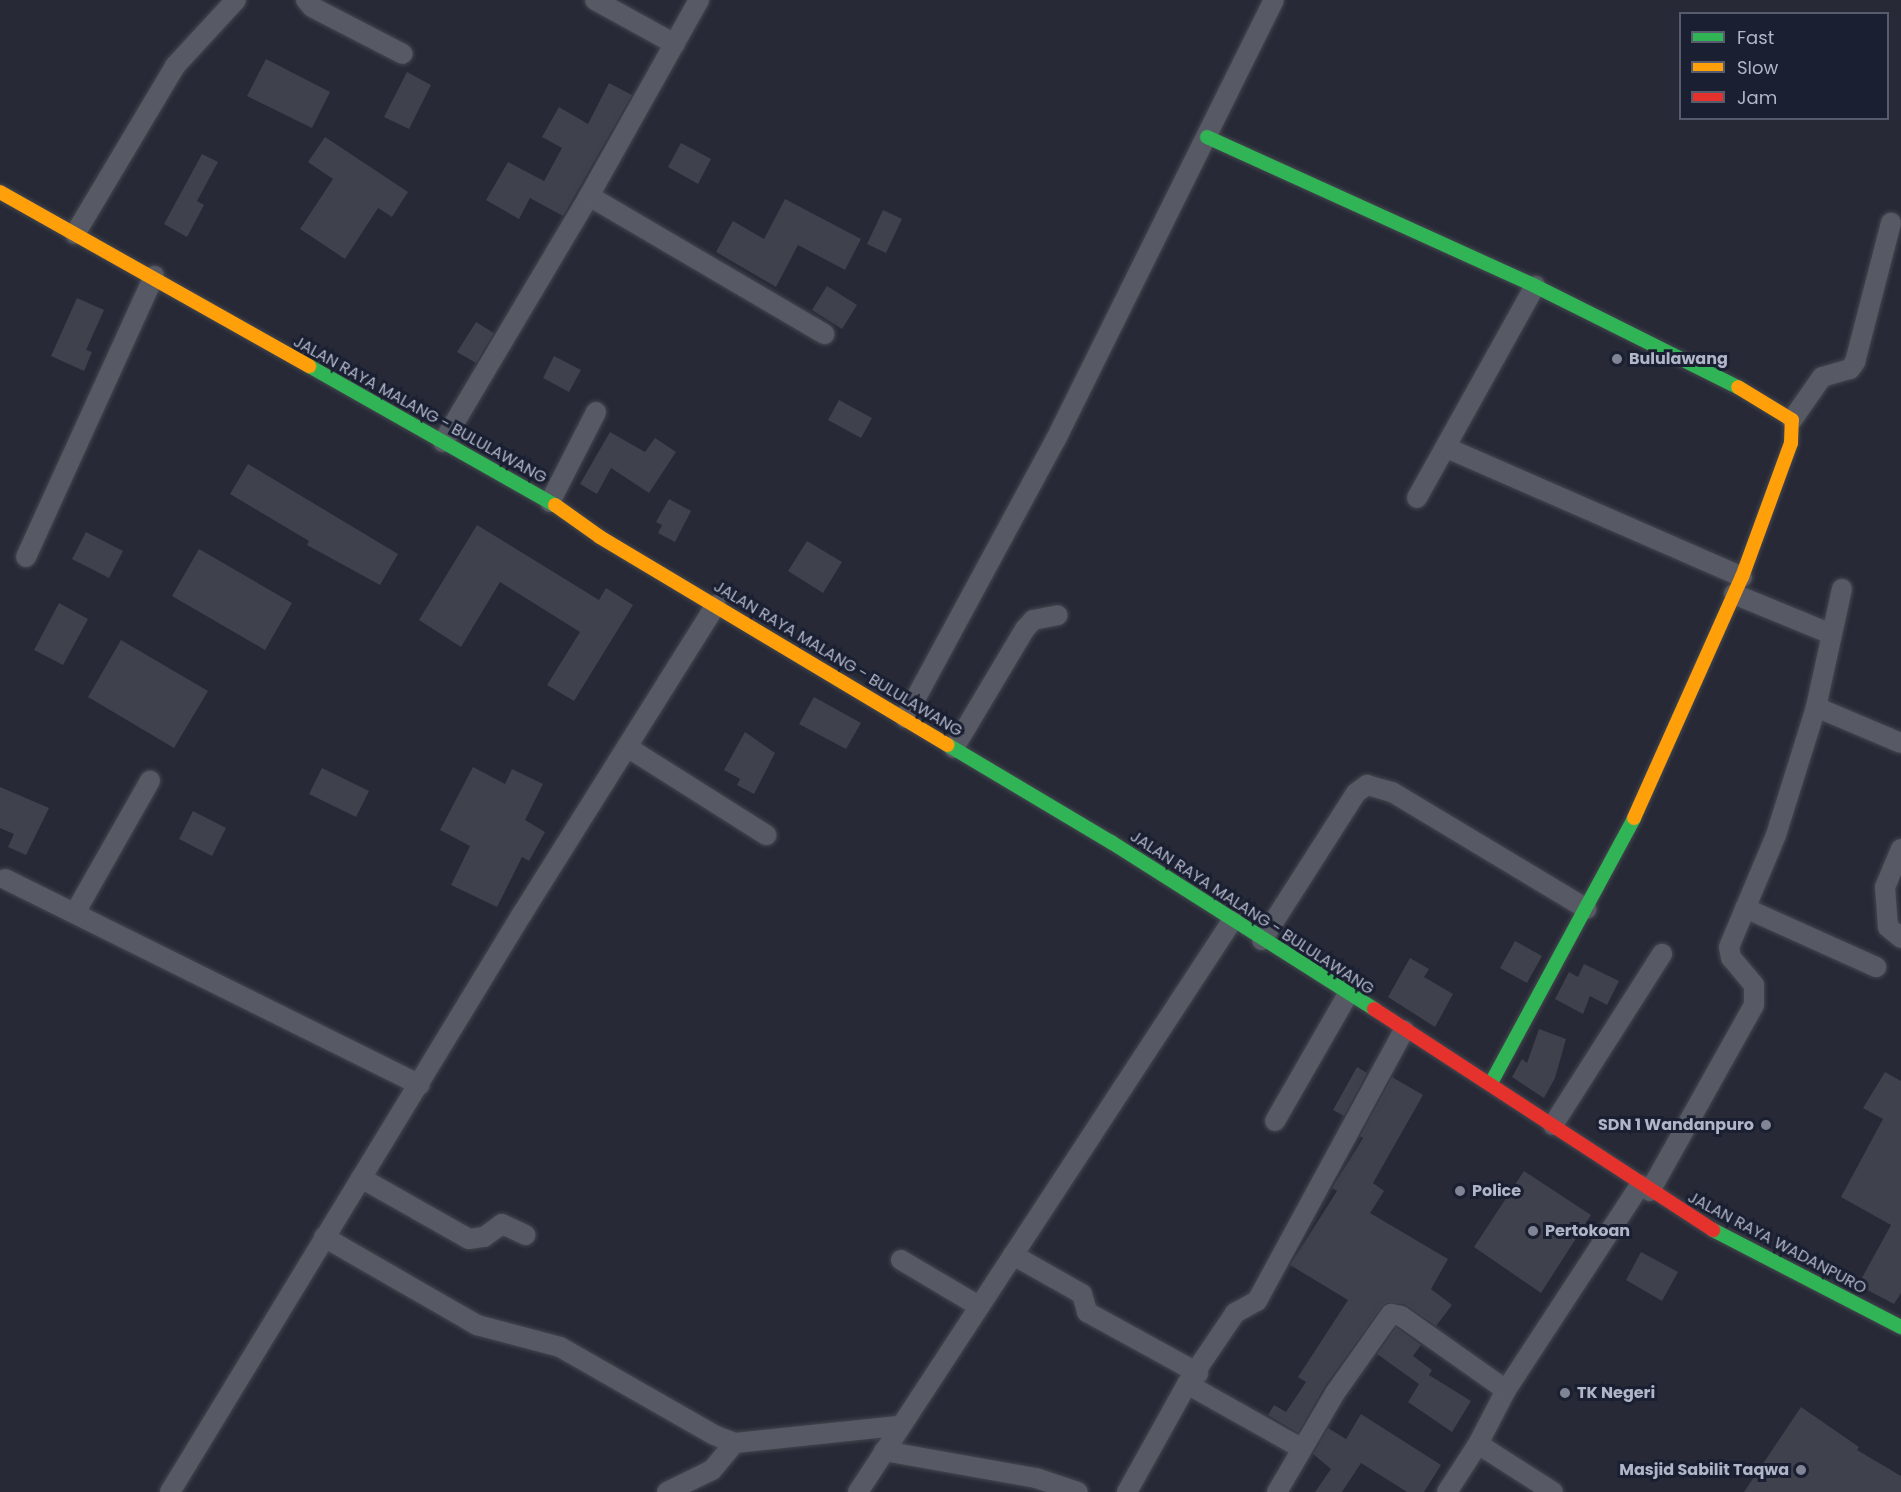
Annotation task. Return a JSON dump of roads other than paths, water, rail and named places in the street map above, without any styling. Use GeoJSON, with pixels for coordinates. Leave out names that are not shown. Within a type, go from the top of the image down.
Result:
{"type":"FeatureCollection","features":[{"type":"Feature","properties":{"kind":"main road"},"geometry":{"type":"LineString","coordinates":[[1207,137],[1535,286],[1767,402],[1792,420],[1791,443],[1738,585],[1635,817],[1491,1083]]}},
{"type":"Feature","properties":{"kind":"main road","name":"JALAN RAYA MALANG - BULULAWANG"},"geometry":{"type":"LineString","coordinates":[[1,196],[154,276],[550,502],[954,748],[1491,1083],[1645,1188]]}},
{"type":"Feature","properties":{"kind":"main road","name":"JALAN RAYA WADANPURO"},"geometry":{"type":"LineString","coordinates":[[1645,1188],[1702,1224],[1901,1327]]}},
{"type":"Feature","properties":{"kind":"street"},"geometry":{"type":"LineString","coordinates":[[75,234],[175,66],[236,0]]}},
{"type":"Feature","properties":{"kind":"street"},"geometry":{"type":"LineString","coordinates":[[306,0],[312,7],[403,54]]}},
{"type":"Feature","properties":{"kind":"street"},"geometry":{"type":"LineString","coordinates":[[595,0],[675,44]]}},
{"type":"Feature","properties":{"kind":"street"},"geometry":{"type":"LineString","coordinates":[[443,442],[589,196],[699,0]]}},
{"type":"Feature","properties":{"kind":"street"},"geometry":{"type":"LineString","coordinates":[[905,718],[1056,439],[1274,0]]}},
{"type":"Feature","properties":{"kind":"street"},"geometry":{"type":"LineString","coordinates":[[589,196],[824,334]]}},
{"type":"Feature","properties":{"kind":"street"},"geometry":{"type":"LineString","coordinates":[[1792,420],[1822,377],[1851,369],[1855,362],[1892,223]]}},
{"type":"Feature","properties":{"kind":"street"},"geometry":{"type":"LineString","coordinates":[[26,556],[154,276]]}},
{"type":"Feature","properties":{"kind":"street"},"geometry":{"type":"LineString","coordinates":[[1418,498],[1535,286]]}},
{"type":"Feature","properties":{"kind":"street"},"geometry":{"type":"LineString","coordinates":[[550,502],[596,412]]}},
{"type":"Feature","properties":{"kind":"street"},"geometry":{"type":"LineString","coordinates":[[1447,448],[1738,585],[1831,634]]}},
{"type":"Feature","properties":{"kind":"street"},"geometry":{"type":"LineString","coordinates":[[1447,1492],[1478,1444],[1506,1390],[1645,1188],[1754,1005],[1754,986],[1731,958],[1729,947],[1776,835],[1816,707],[1842,589]]}},
{"type":"Feature","properties":{"kind":"street"},"geometry":{"type":"LineString","coordinates":[[170,1492],[324,1237],[716,605]]}},
{"type":"Feature","properties":{"kind":"street"},"geometry":{"type":"LineString","coordinates":[[954,748],[1025,629],[1039,618],[1058,615]]}},
{"type":"Feature","properties":{"kind":"street"},"geometry":{"type":"LineString","coordinates":[[1816,707],[1901,743]]}},
{"type":"Feature","properties":{"kind":"street"},"geometry":{"type":"LineString","coordinates":[[627,747],[766,835]]}},
{"type":"Feature","properties":{"kind":"street"},"geometry":{"type":"LineString","coordinates":[[76,911],[150,781]]}},
{"type":"Feature","properties":{"kind":"street"},"geometry":{"type":"LineString","coordinates":[[1262,940],[1356,793],[1367,785],[1392,792],[1587,909]]}},
{"type":"Feature","properties":{"kind":"street"},"geometry":{"type":"LineString","coordinates":[[1901,849],[1886,887],[1888,927],[1901,938]]}},
{"type":"Feature","properties":{"kind":"street"},"geometry":{"type":"LineString","coordinates":[[5,879],[76,911],[420,1085]]}},
{"type":"Feature","properties":{"kind":"street"},"geometry":{"type":"LineString","coordinates":[[1745,908],[1876,967]]}},
{"type":"Feature","properties":{"kind":"street"},"geometry":{"type":"LineString","coordinates":[[858,1492],[977,1305],[1013,1255],[1232,921]]}},
{"type":"Feature","properties":{"kind":"street"},"geometry":{"type":"LineString","coordinates":[[1553,1125],[1662,954]]}},
{"type":"Feature","properties":{"kind":"street"},"geometry":{"type":"LineString","coordinates":[[1275,1121],[1348,994]]}},
{"type":"Feature","properties":{"kind":"street"},"geometry":{"type":"LineString","coordinates":[[1127,1492],[1193,1378],[1235,1313],[1257,1301],[1404,1030]]}},
{"type":"Feature","properties":{"kind":"street"},"geometry":{"type":"LineString","coordinates":[[361,1178],[469,1239],[484,1237],[502,1224],[526,1235]]}},
{"type":"Feature","properties":{"kind":"street"},"geometry":{"type":"LineString","coordinates":[[324,1237],[477,1325],[560,1347],[735,1443],[898,1426]]}},
{"type":"Feature","properties":{"kind":"street"},"geometry":{"type":"LineString","coordinates":[[1013,1255],[1082,1294],[1088,1312],[1300,1448]]}},
{"type":"Feature","properties":{"kind":"street"},"geometry":{"type":"LineString","coordinates":[[901,1260],[977,1305]]}},
{"type":"Feature","properties":{"kind":"street"},"geometry":{"type":"LineString","coordinates":[[1277,1492],[1300,1448],[1391,1314],[1401,1316],[1506,1390]]}},
{"type":"Feature","properties":{"kind":"street"},"geometry":{"type":"LineString","coordinates":[[667,1492],[712,1470],[735,1443]]}},
{"type":"Feature","properties":{"kind":"street"},"geometry":{"type":"LineString","coordinates":[[1478,1444],[1553,1492]]}},
{"type":"Feature","properties":{"kind":"street"},"geometry":{"type":"LineString","coordinates":[[884,1451],[1036,1478],[1078,1492]]}},
{"type":"Feature","properties":{"kind":"place","name":"Bululawang"},"geometry":{"type":"Point","coordinates":[1617,359]}},
{"type":"Feature","properties":{"kind":"place","name":"SDN 1 Wandanpuro"},"geometry":{"type":"Point","coordinates":[1766,1125]}},
{"type":"Feature","properties":{"kind":"place","name":"Police"},"geometry":{"type":"Point","coordinates":[1460,1191]}},
{"type":"Feature","properties":{"kind":"place","name":"Pertokoan"},"geometry":{"type":"Point","coordinates":[1533,1231]}},
{"type":"Feature","properties":{"kind":"place","name":"TK Negeri"},"geometry":{"type":"Point","coordinates":[1565,1393]}},
{"type":"Feature","properties":{"kind":"place","name":"Masjid Sabilit Taqwa"},"geometry":{"type":"Point","coordinates":[1801,1470]}}]}
